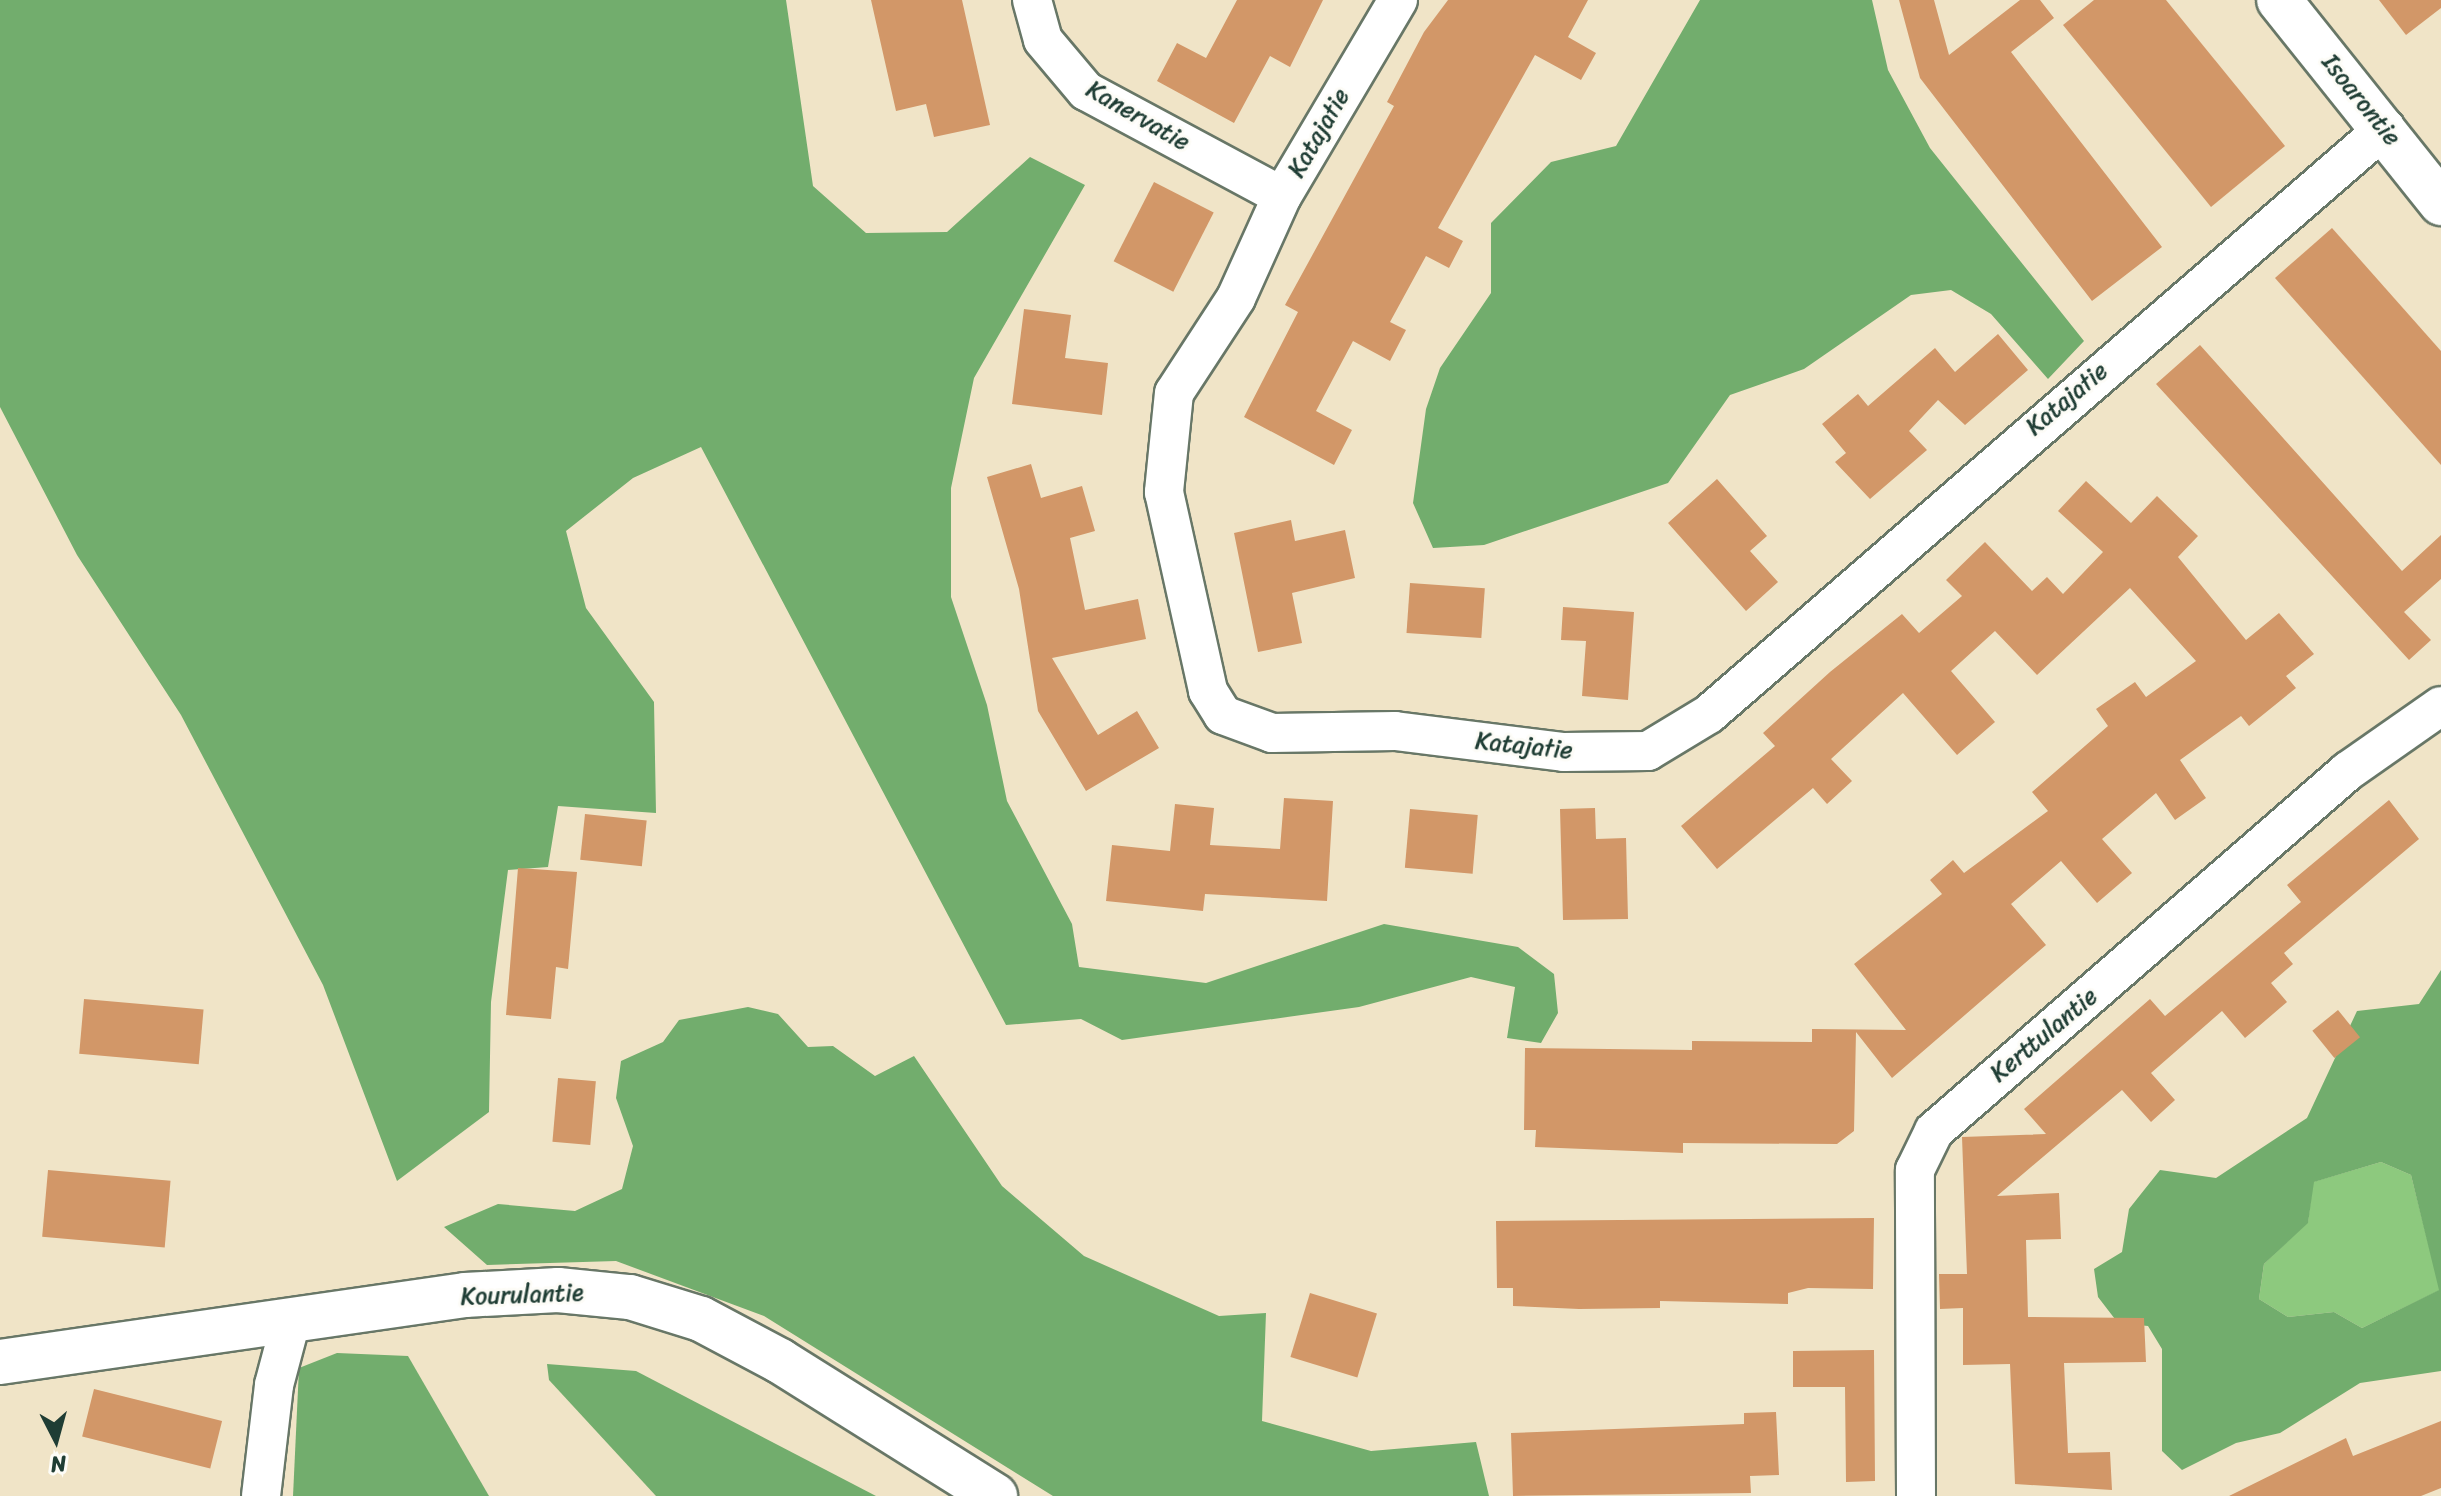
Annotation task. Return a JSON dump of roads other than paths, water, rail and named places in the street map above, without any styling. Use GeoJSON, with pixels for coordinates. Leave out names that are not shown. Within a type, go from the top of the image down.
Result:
{"type":"FeatureCollection","features":[{"type":"Feature","properties":{"kind":"street","name":"Kanervatie"},"geometry":{"type":"LineString","coordinates":[[1032,0],[1043,40],[1086,91],[1282,196]]}},
{"type":"Feature","properties":{"kind":"street","name":"Katajatie"},"geometry":{"type":"LineString","coordinates":[[1398,0],[1282,196],[1236,298],[1174,393],[1164,492],[1208,691],[1223,715],[1272,733],[1395,731],[1564,752],[1648,751],[1709,714],[2385,128]]}},
{"type":"Feature","properties":{"kind":"street","name":"Isoarontie"},"geometry":{"type":"LineString","coordinates":[[2279,0],[2385,128],[2441,203]]}},
{"type":"Feature","properties":{"kind":"street","name":"Kerttulantie"},"geometry":{"type":"LineString","coordinates":[[1916,1496],[1915,1170],[1934,1131],[2348,771],[2441,706]]}},
{"type":"Feature","properties":{"kind":"street","name":"Kourulantie"},"geometry":{"type":"LineString","coordinates":[[0,1362],[465,1295],[558,1290],[630,1297],[701,1319],[780,1361],[995,1496]]}},
{"type":"Feature","properties":{"kind":"street"},"geometry":{"type":"LineString","coordinates":[[261,1496],[274,1385],[291,1321]]}}]}
